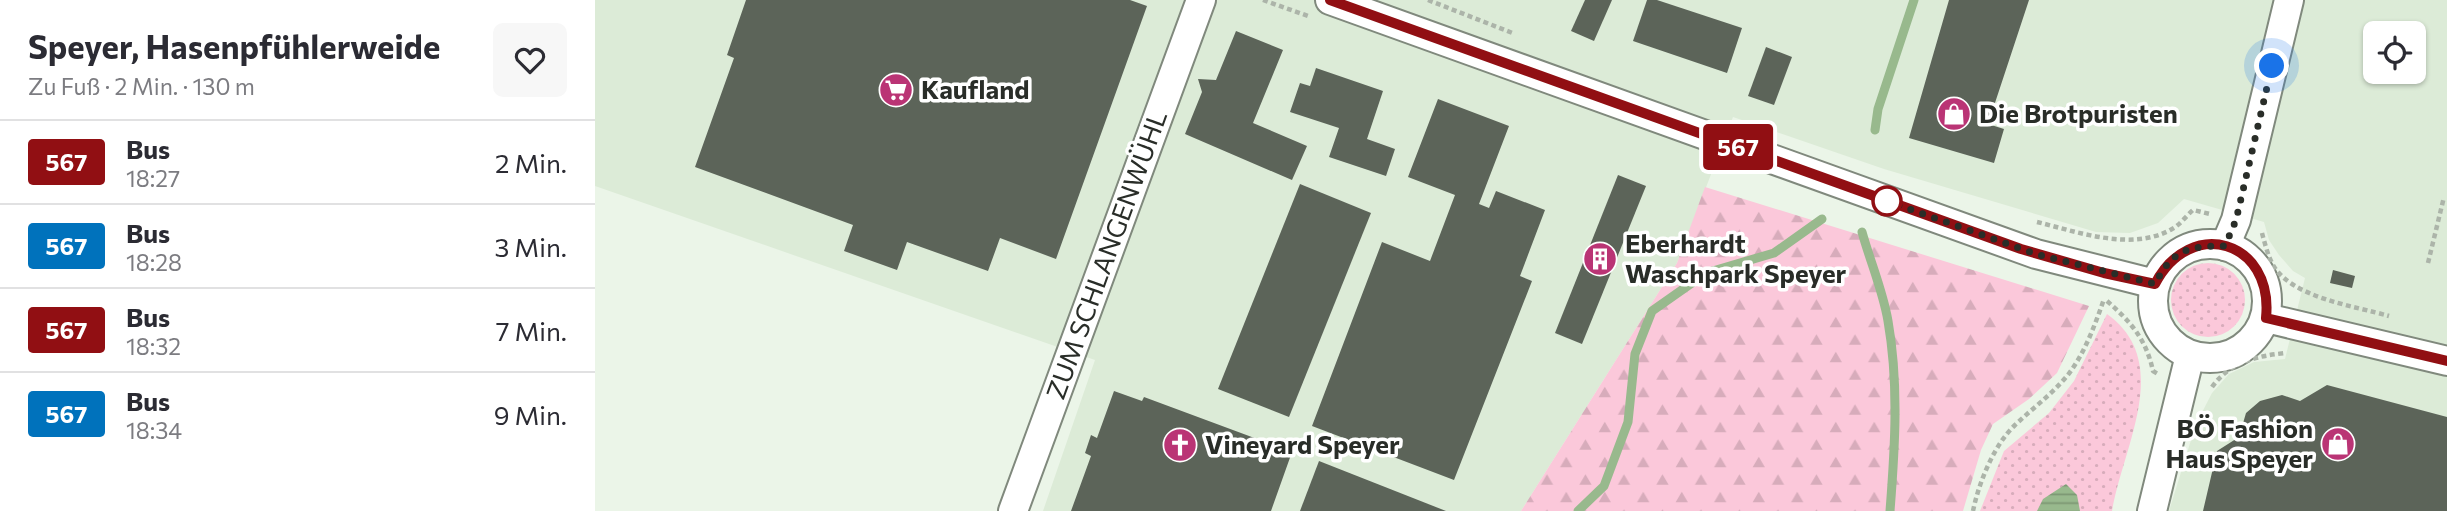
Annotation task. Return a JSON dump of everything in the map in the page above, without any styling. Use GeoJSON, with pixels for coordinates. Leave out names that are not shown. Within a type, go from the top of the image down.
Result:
{"type":"FeatureCollection","features":[{"type":"Feature","properties":{"kind":"street","name":"ZUM SCHLANGENWÜHL"},"geometry":{"type":"LineString","coordinates":[[1013,511],[1201,0]]}},
{"type":"Feature","properties":{"kind":"street"},"geometry":{"type":"LineString","coordinates":[[1330,0],[2026,250],[2104,273],[2155,284]]}},
{"type":"Feature","properties":{"kind":"street"},"geometry":{"type":"LineString","coordinates":[[2225,246],[2236,220],[2289,0]]}},
{"type":"Feature","properties":{"kind":"street"},"geometry":{"type":"LineString","coordinates":[[2193,246],[2225,246],[2239,251],[2262,275],[2268,296],[2266,318],[2260,331],[2246,347],[2227,357],[2204,359],[2190,355],[2165,337],[2156,321],[2153,302],[2155,284],[2164,267],[2177,254],[2193,246]]}},
{"type":"Feature","properties":{"kind":"street"},"geometry":{"type":"LineString","coordinates":[[2266,318],[2447,361]]}},
{"type":"Feature","properties":{"kind":"street"},"geometry":{"type":"LineString","coordinates":[[2152,511],[2190,355]]}},
{"type":"Feature","properties":{"kind":"path"},"geometry":{"type":"LineString","coordinates":[[1428,0],[1521,36]]}},
{"type":"Feature","properties":{"kind":"path"},"geometry":{"type":"LineString","coordinates":[[2428,263],[2444,197]]}},
{"type":"Feature","properties":{"kind":"path"},"geometry":{"type":"LineString","coordinates":[[2033,221],[2116,240],[2172,229],[2193,210],[2236,220],[2259,226],[2274,267],[2309,292]]}},
{"type":"Feature","properties":{"kind":"path"},"geometry":{"type":"LineString","coordinates":[[1973,511],[1996,451],[2014,426],[2042,403],[2069,374],[2095,324],[2104,299]]}},
{"type":"Feature","properties":{"kind":"shaded area"},"geometry":{"type":"Polygon","coordinates":[[[595,0],[2447,0],[2447,511],[2169,511],[2196,424],[2212,393],[2229,374],[2254,362],[2285,359],[2305,278],[2293,271],[2279,255],[2269,240],[2264,222],[2184,199],[2158,223],[2130,233],[2096,232],[1884,169],[1733,117],[1677,263],[1521,511],[1043,511],[1095,360],[595,186],[595,0]]]}},
{"type":"Feature","properties":{"kind":"shaded area"},"geometry":{"type":"Polygon","coordinates":[[[2066,484],[2077,495],[2080,511],[2037,511],[2043,499],[2066,484]]]}},
{"type":"Feature","properties":{"kind":"green space"},"geometry":{"type":"Polygon","coordinates":[[[1705,187],[2089,306],[2057,373],[2029,399],[1993,424],[1981,450],[1963,511],[1521,511],[1677,263],[1705,187]]]}},
{"type":"Feature","properties":{"kind":"green space"},"geometry":{"type":"Polygon","coordinates":[[[2208,263],[2222,266],[2234,274],[2242,286],[2245,300],[2242,314],[2234,326],[2222,334],[2208,337],[2194,334],[2182,326],[2174,314],[2171,300],[2174,286],[2182,274],[2194,266],[2208,263]]]}},
{"type":"Feature","properties":{"kind":"green space"},"geometry":{"type":"Polygon","coordinates":[[[2107,314],[2127,334],[2138,356],[2141,380],[2139,406],[2112,511],[1980,511],[2004,451],[2049,413],[2074,381],[2107,314]]]}},
{"type":"Feature","properties":{"kind":"building"},"geometry":{"type":"Polygon","coordinates":[[[746,0],[1130,0],[1147,6],[1056,259],[1000,238],[988,271],[907,242],[897,270],[844,251],[853,225],[695,167],[734,58],[727,55],[746,0]]]}},
{"type":"Feature","properties":{"kind":"building"},"geometry":{"type":"Polygon","coordinates":[[[1585,0],[1612,0],[1594,41],[1571,31],[1585,0]]]}},
{"type":"Feature","properties":{"kind":"building"},"geometry":{"type":"Polygon","coordinates":[[[1647,0],[1657,0],[1742,28],[1727,73],[1633,41],[1647,0]]]}},
{"type":"Feature","properties":{"kind":"building"},"geometry":{"type":"Polygon","coordinates":[[[1949,0],[2029,0],[1988,124],[2004,129],[1994,163],[1909,138],[1949,0]]]}},
{"type":"Feature","properties":{"kind":"building"},"geometry":{"type":"Polygon","coordinates":[[[1236,31],[1283,50],[1253,123],[1307,146],[1292,180],[1185,134],[1202,92],[1198,79],[1216,80],[1236,31]]]}},
{"type":"Feature","properties":{"kind":"building"},"geometry":{"type":"Polygon","coordinates":[[[1766,47],[1792,57],[1774,105],[1748,96],[1766,47]]]}},
{"type":"Feature","properties":{"kind":"building"},"geometry":{"type":"Polygon","coordinates":[[[1316,68],[1383,91],[1367,139],[1395,149],[1386,176],[1329,157],[1339,128],[1290,112],[1300,83],[1310,86],[1316,68]]]}},
{"type":"Feature","properties":{"kind":"building"},"geometry":{"type":"Polygon","coordinates":[[[1438,99],[1509,126],[1479,204],[1489,208],[1496,191],[1545,210],[1520,276],[1532,281],[1454,480],[1312,426],[1382,242],[1430,261],[1455,195],[1408,177],[1438,99]]]}},
{"type":"Feature","properties":{"kind":"building","name":"Eberhardt Waschpark Speyer"},"geometry":{"type":"Polygon","coordinates":[[[1618,175],[1646,186],[1582,344],[1555,333],[1618,175]]]}},
{"type":"Feature","properties":{"kind":"building"},"geometry":{"type":"Polygon","coordinates":[[[1300,184],[1371,213],[1289,417],[1218,389],[1300,184]]]}},
{"type":"Feature","properties":{"kind":"building"},"geometry":{"type":"Polygon","coordinates":[[[2333,270],[2355,276],[2352,288],[2330,283],[2333,270]]]}},
{"type":"Feature","properties":{"kind":"building","name":"BÖ Fashion Haus Speyer"},"geometry":{"type":"Polygon","coordinates":[[[2327,385],[2447,417],[2447,511],[2203,511],[2217,451],[2239,437],[2246,413],[2260,401],[2282,395],[2300,401],[2327,385]]]}},
{"type":"Feature","properties":{"kind":"building","name":"Vineyard Speyer"},"geometry":{"type":"Polygon","coordinates":[[[1114,391],[1142,401],[1144,397],[1292,452],[1271,511],[1071,511],[1091,456],[1085,453],[1091,435],[1097,438],[1114,391]]]}},
{"type":"Feature","properties":{"kind":"building"},"geometry":{"type":"Polygon","coordinates":[[[1319,461],[1446,511],[1300,511],[1319,461]]]}},
{"type":"Feature","properties":{"kind":"waterway"},"geometry":{"type":"LineString","coordinates":[[1875,130],[1878,109],[1914,0]]}},
{"type":"Feature","properties":{"kind":"waterway"},"geometry":{"type":"LineString","coordinates":[[1578,511],[1604,486],[1628,422],[1635,354],[1652,311],[1706,273],[1774,253],[1822,219]]}},
{"type":"Feature","properties":{"kind":"waterway"},"geometry":{"type":"LineString","coordinates":[[1862,232],[1883,299],[1894,368],[1895,416],[1890,511]]}},
{"type":"Feature","properties":{"kind":"bus line","name":"567"},"geometry":{"type":"LineString","coordinates":[[1330,0],[2021,249],[2104,273],[2155,284],[2164,267],[2177,254],[2193,246],[2225,246],[2239,251],[2262,275],[2268,296],[2266,318],[2447,361]]}},
{"type":"Feature","properties":{"kind":"place","name":"Kaufland"},"geometry":{"type":"Point","coordinates":[896,90]}},
{"type":"Feature","properties":{"kind":"place","name":"Die Brotpuristen"},"geometry":{"type":"Point","coordinates":[1954,114]}},
{"type":"Feature","properties":{"kind":"place","name":"Eberhardt Waschpark Speyer"},"geometry":{"type":"Point","coordinates":[1600,259]}},
{"type":"Feature","properties":{"kind":"place","name":"BÖ Fashion Haus Speyer"},"geometry":{"type":"Point","coordinates":[2338,444]}},
{"type":"Feature","properties":{"kind":"place","name":"Vineyard Speyer"},"geometry":{"type":"Point","coordinates":[1180,445]}},
{"type":"Feature","properties":{"kind":"route"},"geometry":{"type":"LineString","coordinates":[[1887,201],[2036,254],[2155,284],[2164,267],[2177,254],[2193,246],[2225,246],[2236,220],[2272,66]]}}]}
